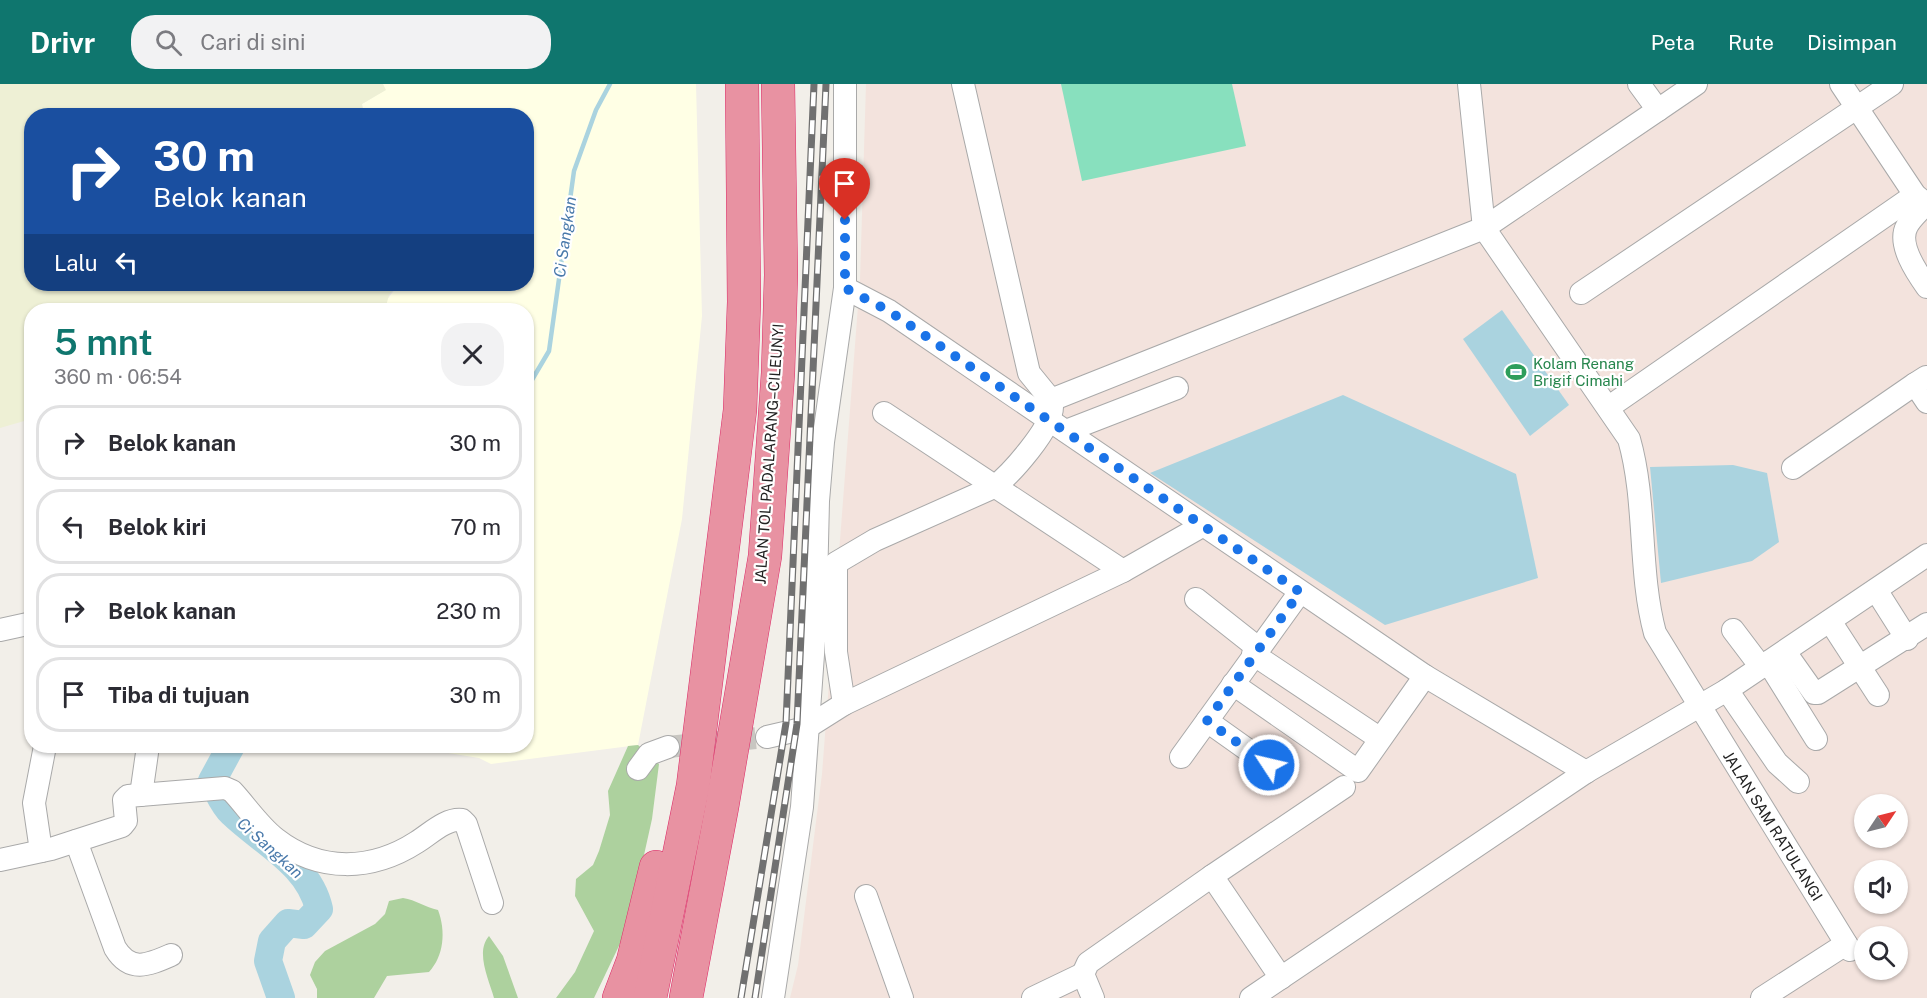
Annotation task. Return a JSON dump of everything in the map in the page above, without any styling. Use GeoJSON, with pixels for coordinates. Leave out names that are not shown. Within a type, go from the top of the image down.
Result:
{"type":"FeatureCollection","features":[{"type":"Feature","properties":{"kind":"highway"},"geometry":{"type":"LineString","coordinates":[[650,998],[693,786],[740,410],[744,302],[742,84]]}},
{"type":"Feature","properties":{"kind":"highway","name":"JALAN TOL PADALARANG–CILEUNYI"},"geometry":{"type":"LineString","coordinates":[[687,998],[765,556],[778,373],[781,286],[778,84]]}},
{"type":"Feature","properties":{"kind":"highway"},"geometry":{"type":"LineString","coordinates":[[619,998],[633,961],[708,658]]}},
{"type":"Feature","properties":{"kind":"street"},"geometry":{"type":"LineString","coordinates":[[773,998],[802,807],[815,627],[818,501],[823,442],[845,288],[845,84]]}},
{"type":"Feature","properties":{"kind":"street"},"geometry":{"type":"LineString","coordinates":[[963,84],[1029,373],[1056,417]]}},
{"type":"Feature","properties":{"kind":"street"},"geometry":{"type":"LineString","coordinates":[[1468,84],[1484,228]]}},
{"type":"Feature","properties":{"kind":"street"},"geometry":{"type":"LineString","coordinates":[[844,704],[836,652],[836,563],[875,540],[994,487],[1008,475],[1056,417],[1484,228],[1696,84]]}},
{"type":"Feature","properties":{"kind":"street"},"geometry":{"type":"LineString","coordinates":[[1841,84],[1923,201]]}},
{"type":"Feature","properties":{"kind":"street"},"geometry":{"type":"LineString","coordinates":[[1581,293],[1892,84]]}},
{"type":"Feature","properties":{"kind":"street"},"geometry":{"type":"LineString","coordinates":[[1641,85],[1658,110]]}},
{"type":"Feature","properties":{"kind":"street"},"geometry":{"type":"LineString","coordinates":[[1923,201],[1905,228],[1904,235],[1915,270],[1927,287]]}},
{"type":"Feature","properties":{"kind":"street"},"geometry":{"type":"LineString","coordinates":[[1609,408],[1923,201]]}},
{"type":"Feature","properties":{"kind":"street","name":"JALAN SAM RATULANGI"},"geometry":{"type":"LineString","coordinates":[[1484,228],[1629,439],[1637,468],[1647,584],[1655,633],[1848,947],[1762,998]]}},
{"type":"Feature","properties":{"kind":"street"},"geometry":{"type":"LineString","coordinates":[[845,288],[889,311],[1056,417],[1202,526],[1300,592],[1425,675],[1586,772]]}},
{"type":"Feature","properties":{"kind":"street"},"geometry":{"type":"LineString","coordinates":[[1792,468],[1923,387]]}},
{"type":"Feature","properties":{"kind":"street"},"geometry":{"type":"LineString","coordinates":[[1056,417],[1178,388]]}},
{"type":"Feature","properties":{"kind":"street"},"geometry":{"type":"LineString","coordinates":[[884,413],[1124,571]]}},
{"type":"Feature","properties":{"kind":"street"},"geometry":{"type":"LineString","coordinates":[[767,737],[806,728],[844,704],[1124,571],[1202,526]]}},
{"type":"Feature","properties":{"kind":"street"},"geometry":{"type":"LineString","coordinates":[[1251,998],[1586,772],[1700,708],[1927,555]]}},
{"type":"Feature","properties":{"kind":"street"},"geometry":{"type":"LineString","coordinates":[[1876,590],[1907,639]]}},
{"type":"Feature","properties":{"kind":"street"},"geometry":{"type":"LineString","coordinates":[[1181,757],[1255,651],[1300,592]]}},
{"type":"Feature","properties":{"kind":"street"},"geometry":{"type":"LineString","coordinates":[[1196,598],[1255,651],[1379,738]]}},
{"type":"Feature","properties":{"kind":"street"},"geometry":{"type":"LineString","coordinates":[[1830,621],[1878,695]]}},
{"type":"Feature","properties":{"kind":"street"},"geometry":{"type":"LineString","coordinates":[[1733,630],[1814,693],[1822,692],[1927,624]]}},
{"type":"Feature","properties":{"kind":"street"},"geometry":{"type":"LineString","coordinates":[[0,630],[24,625]]}},
{"type":"Feature","properties":{"kind":"street"},"geometry":{"type":"LineString","coordinates":[[1771,660],[1816,739]]}},
{"type":"Feature","properties":{"kind":"street"},"geometry":{"type":"LineString","coordinates":[[1233,684],[1358,771],[1425,675]]}},
{"type":"Feature","properties":{"kind":"street"},"geometry":{"type":"LineString","coordinates":[[1727,690],[1777,764],[1798,782]]}},
{"type":"Feature","properties":{"kind":"street"},"geometry":{"type":"LineString","coordinates":[[1207,721],[1269,765]]}},
{"type":"Feature","properties":{"kind":"street"},"geometry":{"type":"LineString","coordinates":[[638,769],[649,754],[668,747]]}},
{"type":"Feature","properties":{"kind":"street"},"geometry":{"type":"LineString","coordinates":[[42,851],[34,803],[44,753]]}},
{"type":"Feature","properties":{"kind":"street"},"geometry":{"type":"LineString","coordinates":[[141,795],[147,753]]}},
{"type":"Feature","properties":{"kind":"street"},"geometry":{"type":"LineString","coordinates":[[1033,998],[1083,974],[1088,963],[1100,954],[1344,787]]}},
{"type":"Feature","properties":{"kind":"street"},"geometry":{"type":"LineString","coordinates":[[0,860],[42,851],[125,824],[124,798],[225,788],[230,789],[275,838],[312,859],[332,865],[350,866],[391,856],[449,822],[462,820],[466,824],[492,903]]}},
{"type":"Feature","properties":{"kind":"street"},"geometry":{"type":"LineString","coordinates":[[76,841],[115,948],[121,958],[130,965],[140,966],[171,955]]}},
{"type":"Feature","properties":{"kind":"street"},"geometry":{"type":"LineString","coordinates":[[1212,876],[1281,978]]}},
{"type":"Feature","properties":{"kind":"street"},"geometry":{"type":"LineString","coordinates":[[866,896],[902,998]]}},
{"type":"Feature","properties":{"kind":"street"},"geometry":{"type":"LineString","coordinates":[[1083,974],[1093,998]]}},
{"type":"Feature","properties":{"kind":"shaded area"},"geometry":{"type":"Polygon","coordinates":[[[0,84],[383,84],[386,90],[362,104],[363,108],[24,108],[24,291],[393,291],[387,303],[24,303],[24,421],[0,428],[0,84]]]}},
{"type":"Feature","properties":{"kind":"shaded area"},"geometry":{"type":"Polygon","coordinates":[[[383,84],[696,84],[702,316],[682,519],[638,745],[491,764],[479,758],[448,753],[534,753],[534,303],[386,303],[386,301],[394,291],[534,291],[534,108],[363,108],[362,104],[385,90],[383,84]]]}},
{"type":"Feature","properties":{"kind":"shaded area"},"geometry":{"type":"Polygon","coordinates":[[[866,84],[1927,84],[1927,998],[790,998],[798,965],[822,774],[860,280],[866,84]]]}},
{"type":"Feature","properties":{"kind":"green space"},"geometry":{"type":"Polygon","coordinates":[[[1061,84],[1232,84],[1246,146],[1082,181],[1061,84]]]}},
{"type":"Feature","properties":{"kind":"green space"},"geometry":{"type":"Polygon","coordinates":[[[638,745],[659,764],[652,819],[628,927],[594,998],[556,998],[575,972],[594,931],[575,896],[576,879],[593,865],[610,815],[608,791],[628,746],[638,745]]]}},
{"type":"Feature","properties":{"kind":"green space"},"geometry":{"type":"Polygon","coordinates":[[[403,898],[438,910],[441,918],[443,935],[441,951],[429,972],[387,976],[374,998],[317,998],[317,989],[310,975],[315,962],[325,951],[375,924],[385,914],[389,901],[403,898]]]}},
{"type":"Feature","properties":{"kind":"green space"},"geometry":{"type":"Polygon","coordinates":[[[489,936],[503,956],[518,998],[494,998],[483,958],[483,950],[489,936]]]}},
{"type":"Feature","properties":{"kind":"water","name":"Kolam Renang Brigif Cimahi"},"geometry":{"type":"Polygon","coordinates":[[[1502,310],[1569,405],[1530,436],[1463,339],[1502,310]]]}},
{"type":"Feature","properties":{"kind":"water"},"geometry":{"type":"Polygon","coordinates":[[[1343,395],[1516,474],[1538,578],[1385,625],[1150,473],[1343,395]]]}},
{"type":"Feature","properties":{"kind":"water"},"geometry":{"type":"Polygon","coordinates":[[[1733,465],[1767,473],[1779,542],[1752,561],[1661,583],[1650,467],[1733,465]]]}},
{"type":"Feature","properties":{"kind":"waterway","name":"Ci Sangkan"},"geometry":{"type":"LineString","coordinates":[[534,376],[549,351],[574,171],[596,110],[610,84]]}},
{"type":"Feature","properties":{"kind":"waterway","name":"Ci Sangkan"},"geometry":{"type":"LineString","coordinates":[[227,753],[212,781],[221,798],[232,813],[283,855],[306,879],[319,909],[304,925],[288,923],[272,941],[268,961],[281,998]]}},
{"type":"Feature","properties":{"kind":"tunnel"},"geometry":{"type":"LineString","coordinates":[[668,747],[767,737]]}},
{"type":"Feature","properties":{"kind":"railway"},"geometry":{"type":"LineString","coordinates":[[741,998],[786,723],[814,84]]}},
{"type":"Feature","properties":{"kind":"railway"},"geometry":{"type":"LineString","coordinates":[[755,998],[797,724],[826,84]]}},
{"type":"Feature","properties":{"kind":"place","name":"Kolam Renang Brigif Cimahi"},"geometry":{"type":"Point","coordinates":[1516,372]}},
{"type":"Feature","properties":{"kind":"route"},"geometry":{"type":"LineString","coordinates":[[845,220],[845,288],[889,311],[1300,592],[1253,654],[1207,721],[1269,765]]}}]}
